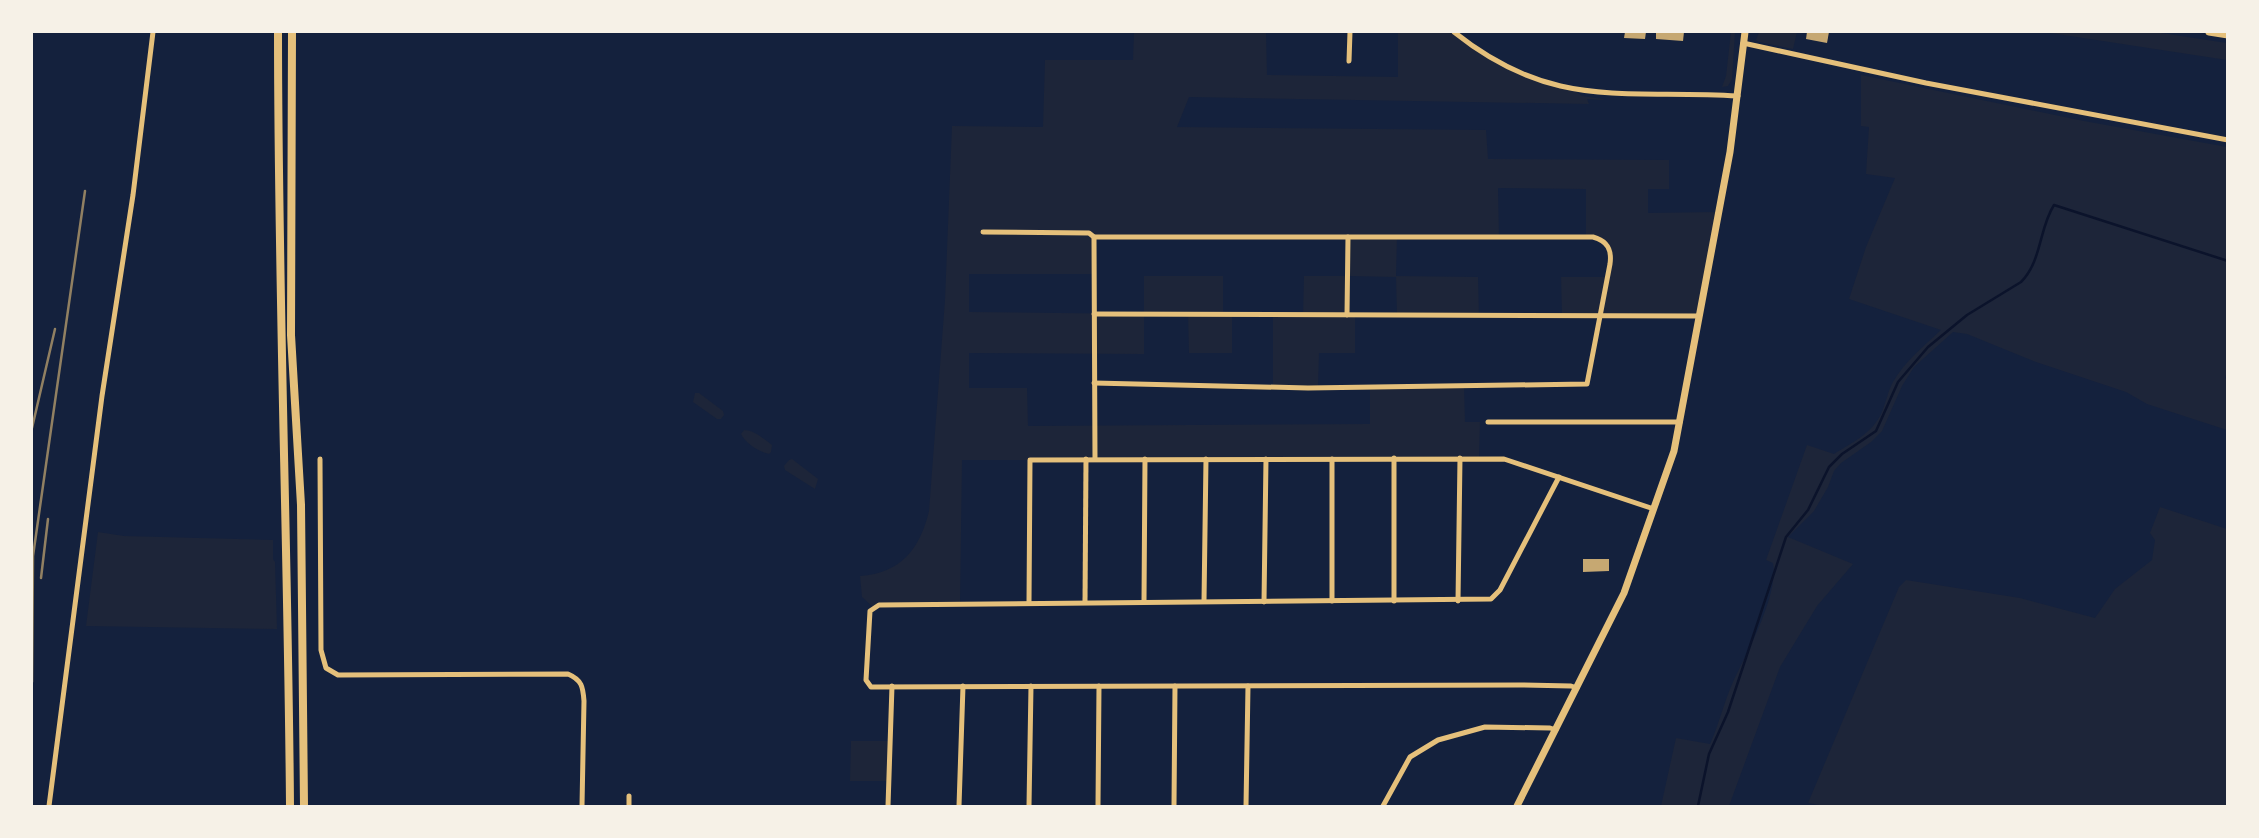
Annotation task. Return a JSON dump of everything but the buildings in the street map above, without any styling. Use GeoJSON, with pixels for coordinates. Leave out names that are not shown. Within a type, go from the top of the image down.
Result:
{"type":"FeatureCollection","features":[{"type":"Feature","properties":{"kind":"main road"},"geometry":{"type":"LineString","coordinates":[[278,32],[280,330],[287,541],[290,807]]}},
{"type":"Feature","properties":{"kind":"main road"},"geometry":{"type":"LineString","coordinates":[[292,32],[291,335],[301,505],[304,807]]}},
{"type":"Feature","properties":{"kind":"main road"},"geometry":{"type":"LineString","coordinates":[[1517,807],[1624,593],[1670,464],[1730,152],[1745,32]]}},
{"type":"Feature","properties":{"kind":"main road"},"geometry":{"type":"LineString","coordinates":[[2209,32],[2228,35]]}},
{"type":"Feature","properties":{"kind":"street"},"geometry":{"type":"LineString","coordinates":[[49,807],[102,396],[133,195],[153,32]]}},
{"type":"Feature","properties":{"kind":"street"},"geometry":{"type":"LineString","coordinates":[[1349,61],[1350,32]]}},
{"type":"Feature","properties":{"kind":"street"},"geometry":{"type":"LineString","coordinates":[[1454,32],[1506,67],[1554,86],[1608,94],[1738,96]]}},
{"type":"Feature","properties":{"kind":"street"},"geometry":{"type":"LineString","coordinates":[[1743,44],[1926,83],[2228,140]]}},
{"type":"Feature","properties":{"kind":"street"},"geometry":{"type":"LineString","coordinates":[[984,232],[1089,233],[1094,237],[1597,238],[1609,247],[1611,257],[1587,384],[1308,388],[1094,383]]}},
{"type":"Feature","properties":{"kind":"street"},"geometry":{"type":"LineString","coordinates":[[1094,237],[1095,459]]}},
{"type":"Feature","properties":{"kind":"street"},"geometry":{"type":"LineString","coordinates":[[1347,315],[1348,237]]}},
{"type":"Feature","properties":{"kind":"street"},"geometry":{"type":"LineString","coordinates":[[1094,314],[1699,316]]}},
{"type":"Feature","properties":{"kind":"street"},"geometry":{"type":"LineString","coordinates":[[1488,422],[1680,422]]}},
{"type":"Feature","properties":{"kind":"street"},"geometry":{"type":"LineString","coordinates":[[320,458],[321,650],[326,668],[338,675],[568,674],[577,678],[583,686],[584,701],[582,807]]}},
{"type":"Feature","properties":{"kind":"street"},"geometry":{"type":"LineString","coordinates":[[1394,458],[1394,601]]}},
{"type":"Feature","properties":{"kind":"street"},"geometry":{"type":"LineString","coordinates":[[1458,601],[1460,458]]}},
{"type":"Feature","properties":{"kind":"street"},"geometry":{"type":"LineString","coordinates":[[1085,602],[1086,459]]}},
{"type":"Feature","properties":{"kind":"street"},"geometry":{"type":"LineString","coordinates":[[1144,459],[1144,601]]}},
{"type":"Feature","properties":{"kind":"street"},"geometry":{"type":"LineString","coordinates":[[1204,601],[1206,459]]}},
{"type":"Feature","properties":{"kind":"street"},"geometry":{"type":"LineString","coordinates":[[1264,601],[1266,459]]}},
{"type":"Feature","properties":{"kind":"street"},"geometry":{"type":"LineString","coordinates":[[1332,459],[1332,601]]}},
{"type":"Feature","properties":{"kind":"street"},"geometry":{"type":"LineString","coordinates":[[1029,603],[1030,460],[1504,459],[1654,509]]}},
{"type":"Feature","properties":{"kind":"street"},"geometry":{"type":"LineString","coordinates":[[1559,477],[1495,596],[1486,600],[880,605],[870,611],[866,680],[871,687],[1520,685],[1577,688]]}},
{"type":"Feature","properties":{"kind":"street"},"geometry":{"type":"LineString","coordinates":[[959,807],[963,686]]}},
{"type":"Feature","properties":{"kind":"street"},"geometry":{"type":"LineString","coordinates":[[1029,807],[1031,686]]}},
{"type":"Feature","properties":{"kind":"street"},"geometry":{"type":"LineString","coordinates":[[1098,807],[1100,686]]}},
{"type":"Feature","properties":{"kind":"street"},"geometry":{"type":"LineString","coordinates":[[1174,807],[1175,686]]}},
{"type":"Feature","properties":{"kind":"street"},"geometry":{"type":"LineString","coordinates":[[1246,807],[1248,686]]}},
{"type":"Feature","properties":{"kind":"street"},"geometry":{"type":"LineString","coordinates":[[888,807],[891,687]]}},
{"type":"Feature","properties":{"kind":"street"},"geometry":{"type":"LineString","coordinates":[[1383,807],[1410,757],[1438,740],[1485,727],[1556,730]]}},
{"type":"Feature","properties":{"kind":"street"},"geometry":{"type":"LineString","coordinates":[[629,796],[629,807]]}},
{"type":"Feature","properties":{"kind":"shaded area"},"geometry":{"type":"Polygon","coordinates":[[[1134,32],[1266,32],[1267,75],[1398,77],[1398,32],[1454,32],[1506,67],[1574,90],[1582,96],[1603,99],[1587,99],[1589,104],[1189,97],[1177,127],[1486,130],[1488,159],[1669,160],[1669,189],[1648,189],[1648,213],[1719,212],[1699,316],[1562,316],[1561,277],[1608,277],[1610,264],[1606,243],[1586,237],[1586,189],[1498,188],[1499,237],[1397,237],[1396,276],[1478,277],[1479,315],[1397,315],[1396,277],[1348,276],[1347,314],[1355,315],[1355,353],[1319,353],[1318,387],[1273,387],[1273,315],[1303,315],[1304,276],[1347,276],[1348,237],[1094,237],[1094,274],[969,274],[969,312],[1144,314],[1144,276],[1223,276],[1223,314],[1232,315],[1232,353],[1189,353],[1188,314],[1144,315],[1144,354],[969,353],[969,388],[1027,388],[1028,426],[1370,424],[1370,387],[1464,385],[1465,422],[1480,422],[1479,459],[962,460],[960,604],[873,607],[862,597],[860,576],[887,570],[906,557],[920,537],[929,511],[945,300],[952,126],[1043,127],[1045,60],[1133,60],[1134,32]]]}},
{"type":"Feature","properties":{"kind":"shaded area"},"geometry":{"type":"Polygon","coordinates":[[[1731,32],[1735,32],[1732,79],[1728,86],[1722,87],[1726,76],[1731,32]]]}},
{"type":"Feature","properties":{"kind":"shaded area"},"geometry":{"type":"Polygon","coordinates":[[[1759,32],[1797,32],[1793,49],[1759,42],[1756,40],[1759,32]]]}},
{"type":"Feature","properties":{"kind":"shaded area"},"geometry":{"type":"Polygon","coordinates":[[[2044,32],[2155,32],[2227,43],[2227,60],[2044,32]]]}},
{"type":"Feature","properties":{"kind":"shaded area"},"geometry":{"type":"Polygon","coordinates":[[[1861,75],[2227,147],[2227,430],[2147,404],[2126,392],[2036,362],[1967,334],[1953,332],[1914,367],[1902,386],[1882,431],[1841,463],[1834,471],[1814,511],[1788,537],[1853,564],[1817,606],[1780,667],[1729,806],[1661,806],[1676,738],[1710,744],[1730,690],[1767,607],[1774,576],[1773,563],[1766,560],[1807,445],[1834,454],[1867,432],[1878,420],[1893,382],[1903,367],[1941,330],[1849,299],[1866,247],[1895,178],[1866,174],[1869,127],[1861,126],[1861,75]]]}},
{"type":"Feature","properties":{"kind":"shaded area"},"geometry":{"type":"Polygon","coordinates":[[[695,393],[699,393],[723,411],[721,419],[693,402],[695,393]]]}},
{"type":"Feature","properties":{"kind":"shaded area"},"geometry":{"type":"Polygon","coordinates":[[[744,430],[755,433],[772,445],[771,452],[765,453],[749,444],[741,434],[744,430]]]}},
{"type":"Feature","properties":{"kind":"shaded area"},"geometry":{"type":"Polygon","coordinates":[[[792,459],[818,479],[815,489],[785,470],[784,466],[792,459]]]}},
{"type":"Feature","properties":{"kind":"shaded area"},"geometry":{"type":"Polygon","coordinates":[[[2160,507],[2227,529],[2227,806],[1824,806],[1808,803],[1899,587],[1906,580],[2020,598],[2095,618],[2115,589],[2152,560],[2155,540],[2150,533],[2160,507]]]}},
{"type":"Feature","properties":{"kind":"shaded area"},"geometry":{"type":"Polygon","coordinates":[[[98,532],[124,536],[273,540],[277,629],[86,626],[98,532]]]}},
{"type":"Feature","properties":{"kind":"shaded area"},"geometry":{"type":"Polygon","coordinates":[[[851,741],[890,741],[889,781],[850,781],[851,741]]]}},
{"type":"Feature","properties":{"kind":"waterway"},"geometry":{"type":"LineString","coordinates":[[1698,806],[1709,754],[1728,712],[1786,537],[1808,510],[1829,467],[1842,454],[1876,431],[1898,382],[1928,347],[1967,315],[2021,282],[2028,274],[2054,205],[2228,261]]}},
{"type":"Feature","properties":{"kind":"railway"},"geometry":{"type":"LineString","coordinates":[[32,682],[33,556],[85,191]]}},
{"type":"Feature","properties":{"kind":"railway"},"geometry":{"type":"LineString","coordinates":[[32,428],[55,329]]}},
{"type":"Feature","properties":{"kind":"railway"},"geometry":{"type":"LineString","coordinates":[[41,578],[48,519]]}}]}
